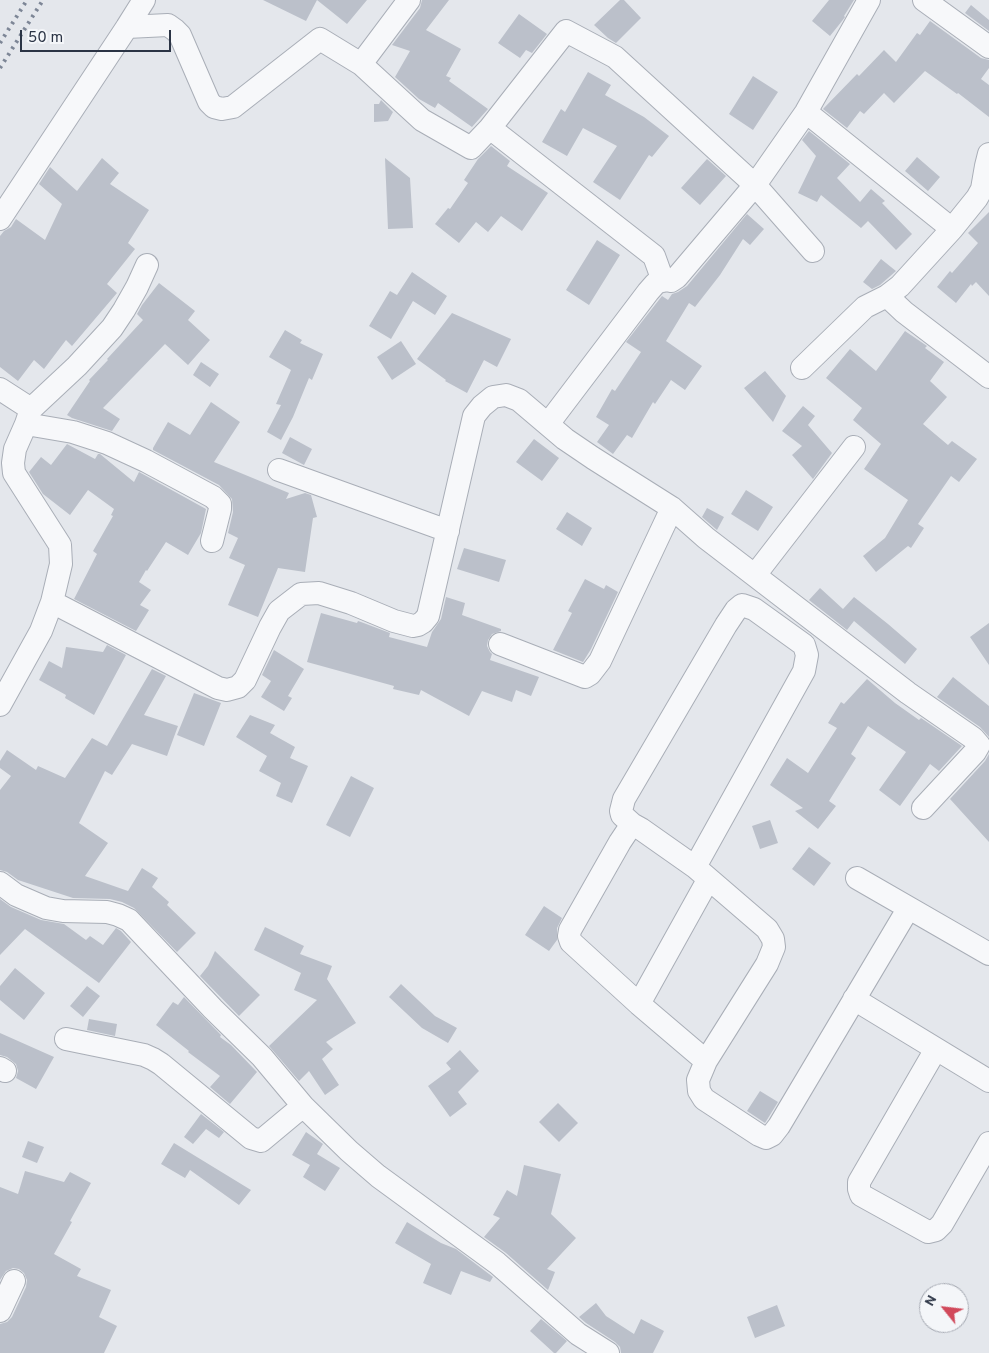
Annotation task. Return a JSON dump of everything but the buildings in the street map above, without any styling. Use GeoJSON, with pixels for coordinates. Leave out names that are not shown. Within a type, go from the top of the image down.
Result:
{"type":"FeatureCollection","features":[{"type":"Feature","properties":{"kind":"street"},"geometry":{"type":"LineString","coordinates":[[0,219],[144,0]]}},
{"type":"Feature","properties":{"kind":"street"},"geometry":{"type":"LineString","coordinates":[[361,64],[409,0]]}},
{"type":"Feature","properties":{"kind":"street"},"geometry":{"type":"LineString","coordinates":[[548,424],[648,292],[655,284],[677,277],[755,185],[806,112],[870,0]]}},
{"type":"Feature","properties":{"kind":"street"},"geometry":{"type":"LineString","coordinates":[[924,0],[989,48]]}},
{"type":"Feature","properties":{"kind":"street"},"geometry":{"type":"LineString","coordinates":[[127,27],[168,25],[175,30],[180,36],[209,102],[214,107],[222,109],[233,107],[320,39],[361,64],[422,120],[471,148],[490,128],[566,30],[615,57],[755,185],[812,251]]}},
{"type":"Feature","properties":{"kind":"street"},"geometry":{"type":"LineString","coordinates":[[806,112],[952,229]]}},
{"type":"Feature","properties":{"kind":"street"},"geometry":{"type":"LineString","coordinates":[[490,128],[654,256],[663,281]]}},
{"type":"Feature","properties":{"kind":"street"},"geometry":{"type":"LineString","coordinates":[[802,368],[865,307],[887,296],[900,286],[952,229],[982,190],[989,154]]}},
{"type":"Feature","properties":{"kind":"street"},"geometry":{"type":"LineString","coordinates":[[0,705],[41,631],[52,602],[61,564],[60,545],[14,473],[15,449],[28,417],[112,328],[137,287],[147,265]]}},
{"type":"Feature","properties":{"kind":"street"},"geometry":{"type":"LineString","coordinates":[[887,296],[904,312],[989,377]]}},
{"type":"Feature","properties":{"kind":"street"},"geometry":{"type":"LineString","coordinates":[[0,389],[28,417],[107,443],[213,496],[220,504],[220,510],[212,541]]}},
{"type":"Feature","properties":{"kind":"street"},"geometry":{"type":"LineString","coordinates":[[52,602],[218,688],[227,690],[238,687],[246,680],[270,626],[279,611],[288,602],[301,594],[320,593],[351,603],[394,621],[413,626],[423,622],[428,616],[474,416],[493,397],[506,395],[519,400],[564,439],[586,454],[672,508],[706,538],[900,687],[973,738],[979,744],[975,752],[923,808]]}},
{"type":"Feature","properties":{"kind":"street"},"geometry":{"type":"LineString","coordinates":[[755,575],[854,447]]}},
{"type":"Feature","properties":{"kind":"street"},"geometry":{"type":"LineString","coordinates":[[279,470],[448,531]]}},
{"type":"Feature","properties":{"kind":"street"},"geometry":{"type":"LineString","coordinates":[[500,644],[585,677],[590,674],[600,661],[672,508]]}},
{"type":"Feature","properties":{"kind":"street"},"geometry":{"type":"LineString","coordinates":[[639,1004],[702,874],[804,671],[807,655],[804,645],[754,609],[742,605],[736,610],[716,641],[624,799],[621,811],[622,815],[632,824],[702,874],[767,930],[773,939],[774,947],[767,964],[706,1061],[698,1080],[699,1091],[704,1099],[759,1135],[766,1138],[772,1136],[908,909]]}},
{"type":"Feature","properties":{"kind":"street"},"geometry":{"type":"LineString","coordinates":[[632,824],[570,930],[569,936],[571,942],[639,1004],[706,1061]]}},
{"type":"Feature","properties":{"kind":"street"},"geometry":{"type":"LineString","coordinates":[[857,878],[989,954]]}},
{"type":"Feature","properties":{"kind":"street"},"geometry":{"type":"LineString","coordinates":[[0,883],[16,895],[46,908],[63,911],[108,912],[118,914],[129,920],[201,996],[262,1056],[303,1106],[349,1151],[378,1176],[497,1262],[578,1334],[608,1353]]}},
{"type":"Feature","properties":{"kind":"street"},"geometry":{"type":"LineString","coordinates":[[854,1000],[989,1081]]}},
{"type":"Feature","properties":{"kind":"street"},"geometry":{"type":"LineString","coordinates":[[66,1039],[153,1059],[251,1138],[261,1141],[303,1106]]}},
{"type":"Feature","properties":{"kind":"street"},"geometry":{"type":"LineString","coordinates":[[936,1049],[859,1182],[861,1195],[928,1232],[936,1230],[942,1224],[989,1143]]}},
{"type":"Feature","properties":{"kind":"street"},"geometry":{"type":"LineString","coordinates":[[0,1311],[14,1281]]}},
{"type":"Feature","properties":{"kind":"railway"},"geometry":{"type":"LineString","coordinates":[[0,43],[27,0]]}},
{"type":"Feature","properties":{"kind":"railway"},"geometry":{"type":"LineString","coordinates":[[0,68],[43,0]]}}]}
